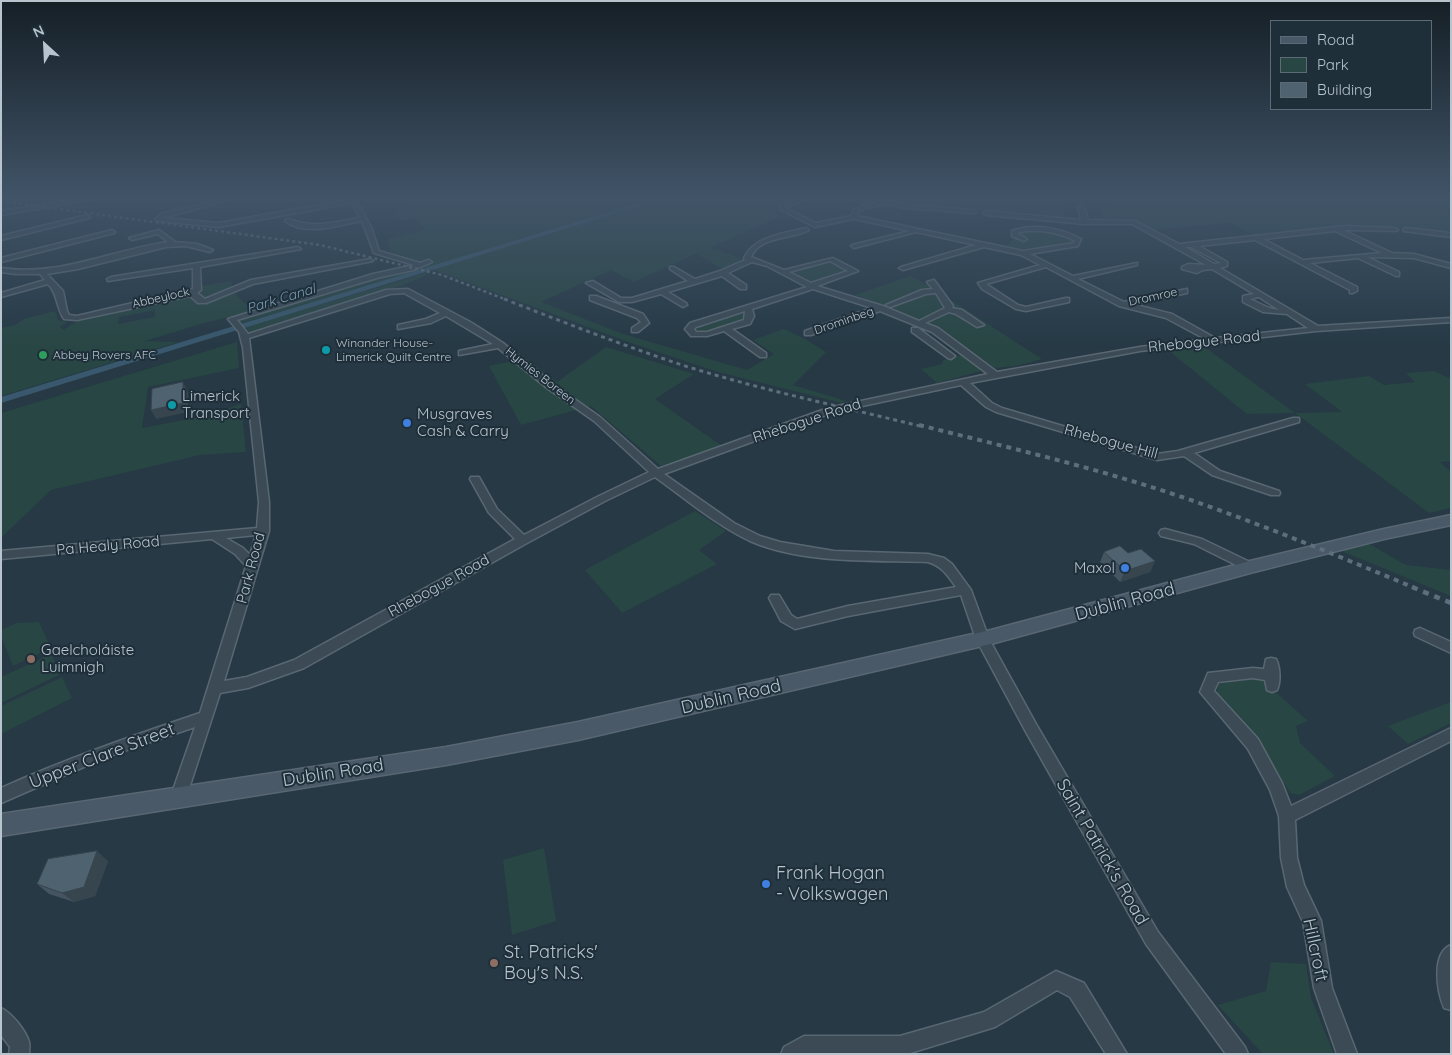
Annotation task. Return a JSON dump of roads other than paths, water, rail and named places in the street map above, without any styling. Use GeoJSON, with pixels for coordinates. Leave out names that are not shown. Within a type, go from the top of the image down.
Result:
{"type":"FeatureCollection","features":[{"type":"Feature","properties":{"kind":"main road","name":"Dublin Road"},"geometry":{"type":"LineString","coordinates":[[1,825],[446,756],[578,731],[983,639],[1250,567],[1384,534],[1451,520]]}},
{"type":"Feature","properties":{"kind":"street"},"geometry":{"type":"LineString","coordinates":[[1,260],[44,249]]}},
{"type":"Feature","properties":{"kind":"street"},"geometry":{"type":"LineString","coordinates":[[1,270],[43,274],[146,249]]}},
{"type":"Feature","properties":{"kind":"street"},"geometry":{"type":"LineString","coordinates":[[197,265],[297,249]]}},
{"type":"Feature","properties":{"kind":"street"},"geometry":{"type":"LineString","coordinates":[[375,249],[376,252],[420,265]]}},
{"type":"Feature","properties":{"kind":"street"},"geometry":{"type":"LineString","coordinates":[[609,304],[619,300],[632,300],[723,274],[750,260],[747,256],[752,249]]}},
{"type":"Feature","properties":{"kind":"street","name":"Dromroe"},"geometry":{"type":"LineString","coordinates":[[903,268],[969,249]]}},
{"type":"Feature","properties":{"kind":"street","name":"Dromroe"},"geometry":{"type":"LineString","coordinates":[[1005,249],[1023,253],[1122,304],[1169,316],[1214,341]]}},
{"type":"Feature","properties":{"kind":"street","name":"Dromroe"},"geometry":{"type":"LineString","coordinates":[[1023,253],[1048,249]]}},
{"type":"Feature","properties":{"kind":"street"},"geometry":{"type":"LineString","coordinates":[[1183,249],[1316,329]]}},
{"type":"Feature","properties":{"kind":"street"},"geometry":{"type":"LineString","coordinates":[[1199,268],[1225,265],[1200,249]]}},
{"type":"Feature","properties":{"kind":"street"},"geometry":{"type":"LineString","coordinates":[[1278,249],[1354,289],[1353,291]]}},
{"type":"Feature","properties":{"kind":"street"},"geometry":{"type":"LineString","coordinates":[[1380,249],[1391,254]]}},
{"type":"Feature","properties":{"kind":"street"},"geometry":{"type":"LineString","coordinates":[[1303,262],[1391,254],[1426,256],[1451,266]]}},
{"type":"Feature","properties":{"kind":"street"},"geometry":{"type":"LineString","coordinates":[[1360,256],[1396,274]]}},
{"type":"Feature","properties":{"kind":"street"},"geometry":{"type":"LineString","coordinates":[[747,308],[750,312],[750,317],[747,322],[699,334],[694,334],[689,329],[692,325],[812,287],[854,271],[831,259],[782,272]]}},
{"type":"Feature","properties":{"kind":"street","name":"Drominbeg"},"geometry":{"type":"LineString","coordinates":[[750,260],[769,265],[812,287],[880,308],[917,327],[935,330],[995,375]]}},
{"type":"Feature","properties":{"kind":"street"},"geometry":{"type":"LineString","coordinates":[[192,293],[201,301],[206,301],[250,282],[370,261]]}},
{"type":"Feature","properties":{"kind":"street"},"geometry":{"type":"LineString","coordinates":[[244,334],[232,319],[358,281],[411,269],[429,262]]}},
{"type":"Feature","properties":{"kind":"street"},"geometry":{"type":"LineString","coordinates":[[1072,278],[1135,264]]}},
{"type":"Feature","properties":{"kind":"street","name":"Abbeylock"},"geometry":{"type":"LineString","coordinates":[[43,274],[60,291],[63,311],[67,317],[72,317],[192,293],[196,290],[197,265],[111,279]]}},
{"type":"Feature","properties":{"kind":"street"},"geometry":{"type":"LineString","coordinates":[[1047,265],[982,283],[985,287],[1016,307],[1026,309],[1066,300]]}},
{"type":"Feature","properties":{"kind":"street"},"geometry":{"type":"LineString","coordinates":[[672,268],[694,282]]}},
{"type":"Feature","properties":{"kind":"street"},"geometry":{"type":"LineString","coordinates":[[723,274],[743,286]]}},
{"type":"Feature","properties":{"kind":"street"},"geometry":{"type":"LineString","coordinates":[[1,295],[50,281]]}},
{"type":"Feature","properties":{"kind":"street"},"geometry":{"type":"LineString","coordinates":[[931,282],[949,306],[948,310]]}},
{"type":"Feature","properties":{"kind":"street"},"geometry":{"type":"LineString","coordinates":[[590,283],[619,300]]}},
{"type":"Feature","properties":{"kind":"street","name":"Hymies Boreen"},"geometry":{"type":"LineString","coordinates":[[244,334],[400,290],[414,295],[469,325],[500,345],[550,386],[597,419],[656,473],[730,526],[756,539],[804,551],[834,555],[928,558],[948,567],[965,590]]}},
{"type":"Feature","properties":{"kind":"street"},"geometry":{"type":"LineString","coordinates":[[662,291],[683,305]]}},
{"type":"Feature","properties":{"kind":"street","name":"Dromroe"},"geometry":{"type":"LineString","coordinates":[[1122,304],[1184,291]]}},
{"type":"Feature","properties":{"kind":"street"},"geometry":{"type":"LineString","coordinates":[[890,305],[926,292],[938,292]]}},
{"type":"Feature","properties":{"kind":"street"},"geometry":{"type":"LineString","coordinates":[[1260,295],[1246,298],[1246,300],[1264,311],[1272,313],[1288,312]]}},
{"type":"Feature","properties":{"kind":"street"},"geometry":{"type":"LineString","coordinates":[[593,298],[640,316],[645,323],[635,330]]}},
{"type":"Feature","properties":{"kind":"street","name":"Drominbeg"},"geometry":{"type":"LineString","coordinates":[[808,333],[880,308]]}},
{"type":"Feature","properties":{"kind":"street"},"geometry":{"type":"LineString","coordinates":[[917,327],[948,310],[959,312],[980,325]]}},
{"type":"Feature","properties":{"kind":"street"},"geometry":{"type":"LineString","coordinates":[[401,327],[428,321],[446,313]]}},
{"type":"Feature","properties":{"kind":"street","name":"Rhebogue Road"},"geometry":{"type":"LineString","coordinates":[[215,689],[248,682],[299,664],[523,540],[656,473],[831,410],[995,375],[1140,350],[1316,329],[1451,320]]}},
{"type":"Feature","properties":{"kind":"street","name":"Drominbeg"},"geometry":{"type":"LineString","coordinates":[[917,327],[932,342],[951,356]]}},
{"type":"Feature","properties":{"kind":"street"},"geometry":{"type":"LineString","coordinates":[[725,328],[764,355]]}},
{"type":"Feature","properties":{"kind":"street","name":"Park Road"},"geometry":{"type":"LineString","coordinates":[[179,796],[215,689],[263,531],[264,502],[244,334]]}},
{"type":"Feature","properties":{"kind":"street"},"geometry":{"type":"LineString","coordinates":[[932,342],[947,338]]}},
{"type":"Feature","properties":{"kind":"street"},"geometry":{"type":"LineString","coordinates":[[462,353],[500,345]]}},
{"type":"Feature","properties":{"kind":"street","name":"Rhebogue Hill"},"geometry":{"type":"LineString","coordinates":[[963,382],[989,405],[999,410],[1150,455],[1163,456],[1186,452],[1296,420]]}},
{"type":"Feature","properties":{"kind":"street"},"geometry":{"type":"LineString","coordinates":[[1186,452],[1216,473],[1276,493]]}},
{"type":"Feature","properties":{"kind":"street"},"geometry":{"type":"LineString","coordinates":[[475,479],[493,511],[523,540]]}},
{"type":"Feature","properties":{"kind":"street","name":"Pa Healy Road"},"geometry":{"type":"LineString","coordinates":[[1,555],[216,537],[263,531]]}},
{"type":"Feature","properties":{"kind":"street"},"geometry":{"type":"LineString","coordinates":[[1165,533],[1181,535],[1196,540],[1250,567]]}},
{"type":"Feature","properties":{"kind":"street"},"geometry":{"type":"LineString","coordinates":[[216,537],[239,551],[253,566]]}},
{"type":"Feature","properties":{"kind":"street"},"geometry":{"type":"LineString","coordinates":[[775,598],[786,618],[795,624],[965,590]]}},
{"type":"Feature","properties":{"kind":"street","name":"Saint Patrick's Road"},"geometry":{"type":"LineString","coordinates":[[965,590],[983,639],[1031,728],[1152,938],[1238,1054]]}},
{"type":"Feature","properties":{"kind":"street"},"geometry":{"type":"LineString","coordinates":[[1420,633],[1451,648]]}},
{"type":"Feature","properties":{"kind":"street","name":"Hillcroft"},"geometry":{"type":"LineString","coordinates":[[1272,675],[1253,673],[1214,677],[1207,692],[1253,744],[1277,788],[1287,816],[1289,858],[1296,887],[1312,921],[1323,988],[1347,1054]]}},
{"type":"Feature","properties":{"kind":"street","name":"Upper Clare Street"},"geometry":{"type":"LineString","coordinates":[[1,796],[105,751],[204,718]]}},
{"type":"Feature","properties":{"kind":"street"},"geometry":{"type":"LineString","coordinates":[[1287,816],[1451,734]]}},
{"type":"Feature","properties":{"kind":"street"},"geometry":{"type":"LineString","coordinates":[[1451,954],[1448,958],[1447,983],[1451,1001]]}},
{"type":"Feature","properties":{"kind":"street"},"geometry":{"type":"LineString","coordinates":[[791,1054],[804,1046],[900,1046],[988,1020],[1056,980],[1077,990],[1117,1054]]}},
{"type":"Feature","properties":{"kind":"street"},"geometry":{"type":"LineString","coordinates":[[1,1018],[20,1044],[19,1054]]}},
{"type":"Feature","properties":{"kind":"waterway","name":"Park Canal"},"geometry":{"type":"LineString","coordinates":[[1,400],[495,249]]}},
{"type":"Feature","properties":{"kind":"railway"},"geometry":{"type":"LineString","coordinates":[[337,249],[442,275],[507,300]]}},
{"type":"Feature","properties":{"kind":"railway"},"geometry":{"type":"LineString","coordinates":[[504,299],[682,365],[772,390],[924,427]]}},
{"type":"Feature","properties":{"kind":"railway"},"geometry":{"type":"LineString","coordinates":[[919,425],[1084,467],[1150,486],[1270,529],[1415,588]]}},
{"type":"Feature","properties":{"kind":"railway"},"geometry":{"type":"LineString","coordinates":[[1412,587],[1451,603]]}},
{"type":"Feature","properties":{"kind":"place","name":"Winander House- Limerick Quilt Centre"},"geometry":{"type":"Point","coordinates":[326,350]}},
{"type":"Feature","properties":{"kind":"place","name":"Abbey Rovers AFC"},"geometry":{"type":"Point","coordinates":[43,355]}},
{"type":"Feature","properties":{"kind":"place","name":"Limerick Transport"},"geometry":{"type":"Point","coordinates":[172,405]}},
{"type":"Feature","properties":{"kind":"place","name":"Musgraves Cash & Carry"},"geometry":{"type":"Point","coordinates":[407,423]}},
{"type":"Feature","properties":{"kind":"place","name":"Maxol"},"geometry":{"type":"Point","coordinates":[1125,568]}},
{"type":"Feature","properties":{"kind":"place","name":"Gaelcholáiste Luimnigh"},"geometry":{"type":"Point","coordinates":[31,659]}},
{"type":"Feature","properties":{"kind":"place","name":"Frank Hogan - Volkswagen"},"geometry":{"type":"Point","coordinates":[766,884]}},
{"type":"Feature","properties":{"kind":"place","name":"St. Patricks' Boy's N.S."},"geometry":{"type":"Point","coordinates":[494,963]}}]}
